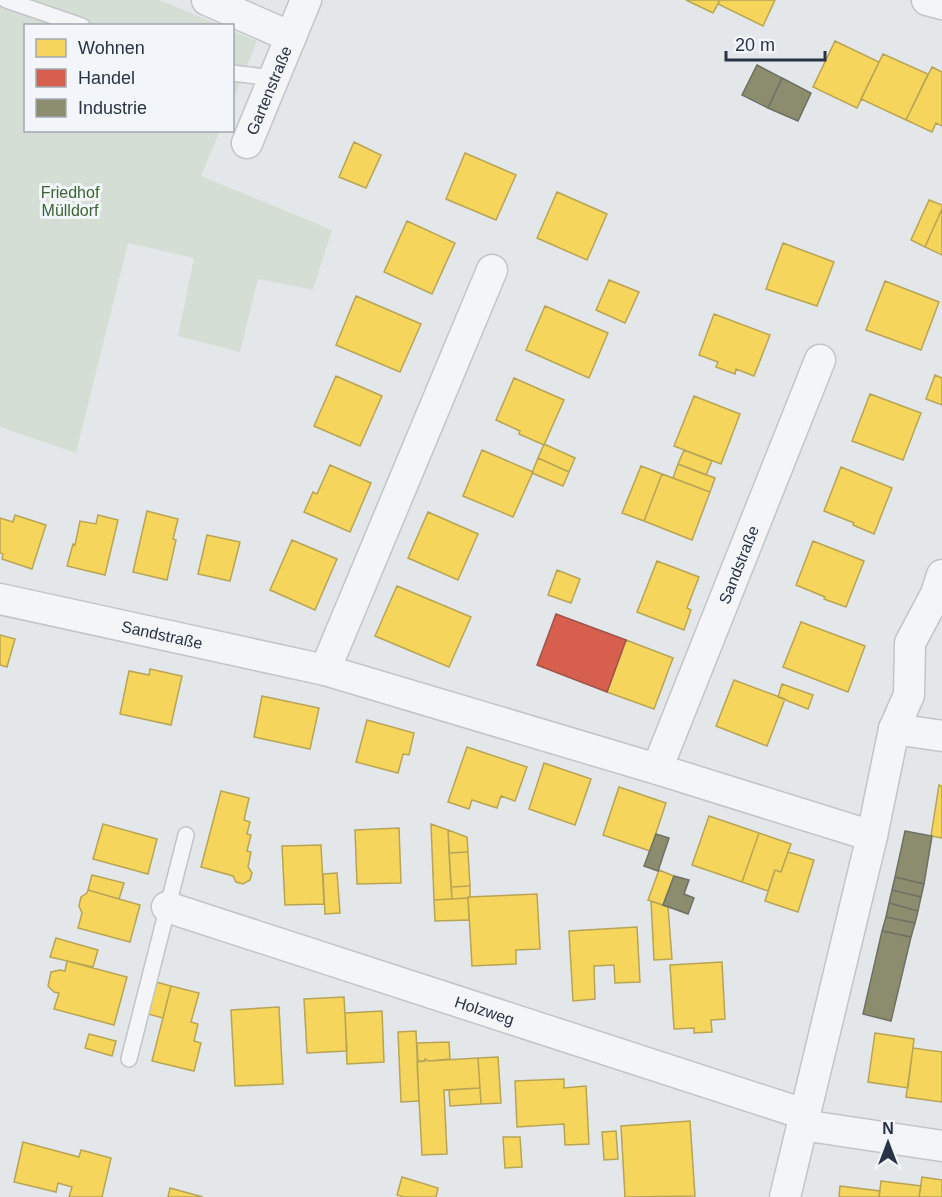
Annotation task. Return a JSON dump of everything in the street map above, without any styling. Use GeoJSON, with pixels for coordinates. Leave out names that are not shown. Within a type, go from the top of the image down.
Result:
{"type":"FeatureCollection","features":[{"type":"Feature","properties":{"kind":"street","name":"Gartenstraße"},"geometry":{"type":"LineString","coordinates":[[207,0],[291,37]]}},
{"type":"Feature","properties":{"kind":"street","name":"Gartenstraße"},"geometry":{"type":"LineString","coordinates":[[247,143],[306,0]]}},
{"type":"Feature","properties":{"kind":"street"},"geometry":{"type":"LineString","coordinates":[[927,0],[942,4]]}},
{"type":"Feature","properties":{"kind":"street"},"geometry":{"type":"LineString","coordinates":[[325,670],[492,270]]}},
{"type":"Feature","properties":{"kind":"street","name":"Sandstraße"},"geometry":{"type":"LineString","coordinates":[[657,769],[820,360]]}},
{"type":"Feature","properties":{"kind":"street"},"geometry":{"type":"LineString","coordinates":[[785,1197],[872,836],[894,729],[909,695],[910,643],[936,594],[942,576]]}},
{"type":"Feature","properties":{"kind":"street","name":"Sandstraße"},"geometry":{"type":"LineString","coordinates":[[0,599],[325,670],[872,836]]}},
{"type":"Feature","properties":{"kind":"street"},"geometry":{"type":"LineString","coordinates":[[894,729],[942,736]]}},
{"type":"Feature","properties":{"kind":"street","name":"Holzweg"},"geometry":{"type":"LineString","coordinates":[[167,908],[803,1120],[942,1146]]}},
{"type":"Feature","properties":{"kind":"lane"},"geometry":{"type":"LineString","coordinates":[[6,0],[76,24]]}},
{"type":"Feature","properties":{"kind":"lane"},"geometry":{"type":"LineString","coordinates":[[234,73],[273,78]]}},
{"type":"Feature","properties":{"kind":"lane"},"geometry":{"type":"LineString","coordinates":[[129,1059],[186,835]]}},
{"type":"Feature","properties":{"kind":"green space","name":"Friedhof Mülldorf"},"geometry":{"type":"Polygon","coordinates":[[[0,0],[159,0],[218,24],[24,24],[24,132],[220,132],[201,176],[332,230],[313,290],[258,279],[240,352],[178,336],[194,258],[128,243],[76,453],[0,427],[0,0]]]}},
{"type":"Feature","properties":{"kind":"green space"},"geometry":{"type":"Polygon","coordinates":[[[234,31],[257,41],[234,98],[234,31]]]}},
{"type":"Feature","properties":{"kind":"building: Wohnen"},"geometry":{"type":"Polygon","coordinates":[[[686,0],[720,0],[713,13],[686,0]]]}},
{"type":"Feature","properties":{"kind":"building: Wohnen"},"geometry":{"type":"Polygon","coordinates":[[[720,0],[775,0],[763,26],[718,4],[720,0]]]}},
{"type":"Feature","properties":{"kind":"building: Wohnen"},"geometry":{"type":"Polygon","coordinates":[[[835,41],[879,62],[857,108],[813,87],[835,41]]]}},
{"type":"Feature","properties":{"kind":"building: Wohnen"},"geometry":{"type":"Polygon","coordinates":[[[883,54],[928,74],[906,120],[861,99],[883,54]]]}},
{"type":"Feature","properties":{"kind":"building: Wohnen"},"geometry":{"type":"Polygon","coordinates":[[[932,67],[942,72],[942,126],[936,123],[932,132],[906,120],[932,67]]]}},
{"type":"Feature","properties":{"kind":"building: Wohnen"},"geometry":{"type":"Polygon","coordinates":[[[354,142],[381,155],[366,188],[339,177],[354,142]]]}},
{"type":"Feature","properties":{"kind":"building: Wohnen"},"geometry":{"type":"Polygon","coordinates":[[[465,153],[516,175],[496,220],[446,199],[465,153]]]}},
{"type":"Feature","properties":{"kind":"building: Wohnen"},"geometry":{"type":"Polygon","coordinates":[[[557,192],[607,214],[587,260],[537,238],[557,192]]]}},
{"type":"Feature","properties":{"kind":"building: Wohnen"},"geometry":{"type":"Polygon","coordinates":[[[929,200],[942,205],[942,209],[925,247],[911,240],[929,200]]]}},
{"type":"Feature","properties":{"kind":"building: Wohnen"},"geometry":{"type":"Polygon","coordinates":[[[942,209],[942,255],[925,247],[942,209]]]}},
{"type":"Feature","properties":{"kind":"building: Wohnen"},"geometry":{"type":"Polygon","coordinates":[[[407,221],[455,243],[432,294],[384,272],[407,221]]]}},
{"type":"Feature","properties":{"kind":"building: Wohnen"},"geometry":{"type":"Polygon","coordinates":[[[783,243],[834,262],[817,306],[766,289],[783,243]]]}},
{"type":"Feature","properties":{"kind":"building: Wohnen"},"geometry":{"type":"Polygon","coordinates":[[[609,280],[639,292],[625,323],[596,310],[609,280]]]}},
{"type":"Feature","properties":{"kind":"building: Wohnen"},"geometry":{"type":"Polygon","coordinates":[[[885,281],[939,302],[921,350],[866,330],[885,281]]]}},
{"type":"Feature","properties":{"kind":"building: Wohnen"},"geometry":{"type":"Polygon","coordinates":[[[356,296],[421,324],[400,372],[336,345],[356,296]]]}},
{"type":"Feature","properties":{"kind":"building: Wohnen"},"geometry":{"type":"Polygon","coordinates":[[[545,306],[608,333],[589,378],[526,350],[545,306]]]}},
{"type":"Feature","properties":{"kind":"building: Wohnen"},"geometry":{"type":"Polygon","coordinates":[[[714,314],[770,335],[754,376],[736,369],[735,374],[716,367],[718,362],[699,355],[714,314]]]}},
{"type":"Feature","properties":{"kind":"building: Wohnen"},"geometry":{"type":"Polygon","coordinates":[[[935,375],[942,378],[942,405],[926,399],[935,375]]]}},
{"type":"Feature","properties":{"kind":"building: Wohnen"},"geometry":{"type":"Polygon","coordinates":[[[336,376],[382,396],[360,446],[314,426],[336,376]]]}},
{"type":"Feature","properties":{"kind":"building: Wohnen"},"geometry":{"type":"Polygon","coordinates":[[[514,378],[564,400],[544,445],[496,420],[514,378]]]}},
{"type":"Feature","properties":{"kind":"building: Wohnen"},"geometry":{"type":"Polygon","coordinates":[[[870,394],[921,413],[903,460],[852,441],[870,394]]]}},
{"type":"Feature","properties":{"kind":"building: Wohnen"},"geometry":{"type":"Polygon","coordinates":[[[694,396],[740,414],[721,464],[674,446],[694,396]]]}},
{"type":"Feature","properties":{"kind":"building: Wohnen"},"geometry":{"type":"Polygon","coordinates":[[[544,444],[575,458],[569,472],[538,458],[544,444]]]}},
{"type":"Feature","properties":{"kind":"building: Wohnen"},"geometry":{"type":"Polygon","coordinates":[[[482,450],[533,472],[513,517],[463,496],[482,450]]]}},
{"type":"Feature","properties":{"kind":"building: Wohnen"},"geometry":{"type":"Polygon","coordinates":[[[684,450],[712,461],[706,475],[678,464],[684,450]]]}},
{"type":"Feature","properties":{"kind":"building: Wohnen"},"geometry":{"type":"Polygon","coordinates":[[[538,458],[569,472],[563,486],[532,473],[538,458]]]}},
{"type":"Feature","properties":{"kind":"building: Wohnen"},"geometry":{"type":"Polygon","coordinates":[[[678,464],[715,478],[710,492],[673,478],[678,464]]]}},
{"type":"Feature","properties":{"kind":"building: Wohnen"},"geometry":{"type":"Polygon","coordinates":[[[330,465],[371,483],[350,532],[304,512],[313,492],[317,494],[330,465]]]}},
{"type":"Feature","properties":{"kind":"building: Wohnen"},"geometry":{"type":"Polygon","coordinates":[[[641,466],[662,474],[644,521],[622,513],[641,466]]]}},
{"type":"Feature","properties":{"kind":"building: Wohnen"},"geometry":{"type":"Polygon","coordinates":[[[841,467],[892,488],[874,534],[824,511],[841,467]]]}},
{"type":"Feature","properties":{"kind":"building: Wohnen"},"geometry":{"type":"Polygon","coordinates":[[[662,474],[710,492],[692,540],[644,521],[662,474]]]}},
{"type":"Feature","properties":{"kind":"building: Wohnen"},"geometry":{"type":"Polygon","coordinates":[[[147,511],[178,519],[167,580],[133,572],[147,511]]]}},
{"type":"Feature","properties":{"kind":"building: Wohnen"},"geometry":{"type":"Polygon","coordinates":[[[428,512],[478,534],[458,580],[408,558],[428,512]]]}},
{"type":"Feature","properties":{"kind":"building: Wohnen"},"geometry":{"type":"Polygon","coordinates":[[[15,515],[46,525],[32,569],[2,559],[3,554],[0,553],[0,518],[13,522],[15,515]]]}},
{"type":"Feature","properties":{"kind":"building: Wohnen"},"geometry":{"type":"Polygon","coordinates":[[[98,515],[118,520],[105,575],[67,566],[73,544],[75,545],[80,521],[96,524],[98,515]]]}},
{"type":"Feature","properties":{"kind":"building: Wohnen"},"geometry":{"type":"Polygon","coordinates":[[[207,535],[240,542],[230,581],[198,574],[207,535]]]}},
{"type":"Feature","properties":{"kind":"building: Wohnen"},"geometry":{"type":"Polygon","coordinates":[[[292,540],[337,559],[315,610],[270,590],[292,540]]]}},
{"type":"Feature","properties":{"kind":"building: Wohnen"},"geometry":{"type":"Polygon","coordinates":[[[813,541],[864,561],[846,607],[796,585],[813,541]]]}},
{"type":"Feature","properties":{"kind":"building: Wohnen"},"geometry":{"type":"Polygon","coordinates":[[[657,561],[699,577],[687,608],[691,610],[684,630],[637,612],[657,561]]]}},
{"type":"Feature","properties":{"kind":"building: Wohnen"},"geometry":{"type":"Polygon","coordinates":[[[557,570],[580,579],[571,603],[548,595],[557,570]]]}},
{"type":"Feature","properties":{"kind":"building: Wohnen"},"geometry":{"type":"Polygon","coordinates":[[[397,586],[471,617],[449,667],[375,636],[397,586]]]}},
{"type":"Feature","properties":{"kind":"building: Wohnen"},"geometry":{"type":"Polygon","coordinates":[[[801,622],[865,646],[848,692],[783,667],[801,622]]]}},
{"type":"Feature","properties":{"kind":"building: Wohnen"},"geometry":{"type":"Polygon","coordinates":[[[0,635],[15,639],[7,667],[0,665],[0,635]]]}},
{"type":"Feature","properties":{"kind":"building: Wohnen"},"geometry":{"type":"Polygon","coordinates":[[[626,640],[673,658],[654,709],[607,692],[626,640]]]}},
{"type":"Feature","properties":{"kind":"building: Wohnen"},"geometry":{"type":"Polygon","coordinates":[[[150,669],[182,676],[171,725],[120,714],[129,671],[149,675],[150,669]]]}},
{"type":"Feature","properties":{"kind":"building: Wohnen"},"geometry":{"type":"Polygon","coordinates":[[[734,680],[785,699],[767,746],[716,726],[734,680]]]}},
{"type":"Feature","properties":{"kind":"building: Wohnen"},"geometry":{"type":"Polygon","coordinates":[[[782,684],[813,695],[808,709],[778,697],[782,684]]]}},
{"type":"Feature","properties":{"kind":"building: Wohnen"},"geometry":{"type":"Polygon","coordinates":[[[262,696],[319,708],[310,749],[254,737],[262,696]]]}},
{"type":"Feature","properties":{"kind":"building: Wohnen"},"geometry":{"type":"Polygon","coordinates":[[[367,720],[414,733],[409,755],[403,754],[398,773],[356,762],[367,720]]]}},
{"type":"Feature","properties":{"kind":"building: Wohnen"},"geometry":{"type":"Polygon","coordinates":[[[467,747],[527,767],[515,801],[501,796],[497,808],[472,800],[469,809],[448,802],[467,747]]]}},
{"type":"Feature","properties":{"kind":"building: Wohnen"},"geometry":{"type":"Polygon","coordinates":[[[544,763],[591,779],[575,825],[529,809],[544,763]]]}},
{"type":"Feature","properties":{"kind":"building: Wohnen"},"geometry":{"type":"Polygon","coordinates":[[[939,785],[942,786],[942,838],[931,836],[939,785]]]}},
{"type":"Feature","properties":{"kind":"building: Wohnen"},"geometry":{"type":"Polygon","coordinates":[[[619,787],[666,803],[650,851],[603,835],[619,787]]]}},
{"type":"Feature","properties":{"kind":"building: Wohnen"},"geometry":{"type":"Polygon","coordinates":[[[221,791],[249,798],[244,820],[250,822],[247,834],[251,835],[247,851],[251,852],[248,867],[252,873],[250,880],[243,884],[236,882],[233,876],[201,867],[221,791]]]}},
{"type":"Feature","properties":{"kind":"building: Wohnen"},"geometry":{"type":"Polygon","coordinates":[[[709,816],[759,833],[742,882],[692,865],[709,816]]]}},
{"type":"Feature","properties":{"kind":"building: Wohnen"},"geometry":{"type":"Polygon","coordinates":[[[103,824],[157,839],[148,874],[93,859],[103,824]]]}},
{"type":"Feature","properties":{"kind":"building: Wohnen"},"geometry":{"type":"Polygon","coordinates":[[[431,824],[448,830],[452,899],[434,900],[431,824]]]}},
{"type":"Feature","properties":{"kind":"building: Wohnen"},"geometry":{"type":"Polygon","coordinates":[[[399,828],[401,883],[357,884],[355,830],[399,828]]]}},
{"type":"Feature","properties":{"kind":"building: Wohnen"},"geometry":{"type":"Polygon","coordinates":[[[448,830],[467,837],[468,852],[449,853],[448,830]]]}},
{"type":"Feature","properties":{"kind":"building: Wohnen"},"geometry":{"type":"Polygon","coordinates":[[[759,833],[791,844],[781,872],[775,870],[768,891],[742,882],[759,833]]]}},
{"type":"Feature","properties":{"kind":"building: Wohnen"},"geometry":{"type":"Polygon","coordinates":[[[321,845],[324,904],[285,905],[282,846],[321,845]]]}},
{"type":"Feature","properties":{"kind":"building: Wohnen"},"geometry":{"type":"Polygon","coordinates":[[[468,852],[470,886],[451,887],[449,853],[468,852]]]}},
{"type":"Feature","properties":{"kind":"building: Wohnen"},"geometry":{"type":"Polygon","coordinates":[[[788,852],[814,860],[798,912],[765,901],[775,870],[781,872],[788,852]]]}},
{"type":"Feature","properties":{"kind":"building: Wohnen"},"geometry":{"type":"Polygon","coordinates":[[[659,870],[674,876],[663,905],[648,900],[659,870]]]}},
{"type":"Feature","properties":{"kind":"building: Wohnen"},"geometry":{"type":"Polygon","coordinates":[[[337,873],[340,913],[325,914],[323,874],[337,873]]]}},
{"type":"Feature","properties":{"kind":"building: Wohnen"},"geometry":{"type":"Polygon","coordinates":[[[92,875],[124,883],[119,899],[88,890],[92,875]]]}},
{"type":"Feature","properties":{"kind":"building: Wohnen"},"geometry":{"type":"Polygon","coordinates":[[[470,886],[468,898],[452,899],[451,887],[470,886]]]}},
{"type":"Feature","properties":{"kind":"building: Wohnen"},"geometry":{"type":"Polygon","coordinates":[[[88,890],[140,905],[130,942],[78,928],[82,913],[79,906],[81,897],[88,890]]]}},
{"type":"Feature","properties":{"kind":"building: Wohnen"},"geometry":{"type":"Polygon","coordinates":[[[537,894],[540,949],[516,950],[516,964],[472,966],[468,897],[537,894]]]}},
{"type":"Feature","properties":{"kind":"building: Wohnen"},"geometry":{"type":"Polygon","coordinates":[[[468,898],[469,920],[435,921],[434,900],[468,898]]]}},
{"type":"Feature","properties":{"kind":"building: Wohnen"},"geometry":{"type":"Polygon","coordinates":[[[651,901],[668,907],[672,959],[654,960],[651,901]]]}},
{"type":"Feature","properties":{"kind":"building: Wohnen"},"geometry":{"type":"Polygon","coordinates":[[[637,927],[640,982],[615,983],[614,965],[594,966],[595,999],[573,1001],[569,931],[637,927]]]}},
{"type":"Feature","properties":{"kind":"building: Wohnen"},"geometry":{"type":"Polygon","coordinates":[[[56,938],[98,950],[93,967],[50,957],[56,938]]]}},
{"type":"Feature","properties":{"kind":"building: Wohnen"},"geometry":{"type":"Polygon","coordinates":[[[67,961],[127,977],[114,1025],[54,1009],[59,993],[54,992],[48,986],[51,972],[65,971],[67,961]]]}},
{"type":"Feature","properties":{"kind":"building: Wohnen"},"geometry":{"type":"Polygon","coordinates":[[[722,962],[725,1019],[711,1020],[712,1032],[694,1033],[694,1028],[674,1029],[670,965],[722,962]]]}},
{"type":"Feature","properties":{"kind":"building: Wohnen"},"geometry":{"type":"Polygon","coordinates":[[[156,982],[171,986],[163,1018],[148,1014],[156,982]]]}},
{"type":"Feature","properties":{"kind":"building: Wohnen"},"geometry":{"type":"Polygon","coordinates":[[[171,986],[199,993],[191,1022],[198,1024],[194,1041],[201,1043],[194,1071],[152,1061],[171,986]]]}},
{"type":"Feature","properties":{"kind":"building: Wohnen"},"geometry":{"type":"Polygon","coordinates":[[[344,997],[347,1051],[307,1053],[304,999],[344,997]]]}},
{"type":"Feature","properties":{"kind":"building: Wohnen"},"geometry":{"type":"Polygon","coordinates":[[[279,1007],[283,1084],[235,1086],[231,1010],[279,1007]]]}},
{"type":"Feature","properties":{"kind":"building: Wohnen"},"geometry":{"type":"Polygon","coordinates":[[[382,1011],[384,1062],[347,1064],[345,1013],[382,1011]]]}},
{"type":"Feature","properties":{"kind":"building: Wohnen"},"geometry":{"type":"Polygon","coordinates":[[[416,1031],[419,1101],[401,1102],[398,1032],[416,1031]]]}},
{"type":"Feature","properties":{"kind":"building: Wohnen"},"geometry":{"type":"Polygon","coordinates":[[[875,1033],[914,1039],[908,1088],[868,1082],[875,1033]]]}},
{"type":"Feature","properties":{"kind":"building: Wohnen"},"geometry":{"type":"Polygon","coordinates":[[[89,1034],[116,1041],[112,1056],[85,1048],[89,1034]]]}},
{"type":"Feature","properties":{"kind":"building: Wohnen"},"geometry":{"type":"Polygon","coordinates":[[[449,1042],[450,1059],[418,1061],[417,1043],[449,1042]]]}},
{"type":"Feature","properties":{"kind":"building: Wohnen"},"geometry":{"type":"Polygon","coordinates":[[[913,1048],[942,1052],[942,1102],[906,1097],[913,1048]]]}},
{"type":"Feature","properties":{"kind":"building: Wohnen"},"geometry":{"type":"Polygon","coordinates":[[[498,1057],[501,1103],[481,1104],[478,1058],[498,1057]]]}},
{"type":"Feature","properties":{"kind":"building: Wohnen"},"geometry":{"type":"Polygon","coordinates":[[[478,1058],[480,1088],[444,1090],[447,1154],[422,1155],[417,1062],[425,1061],[425,1059],[429,1061],[478,1058]]]}},
{"type":"Feature","properties":{"kind":"building: Wohnen"},"geometry":{"type":"Polygon","coordinates":[[[564,1079],[564,1088],[586,1086],[589,1144],[565,1145],[564,1124],[517,1127],[515,1081],[564,1079]]]}},
{"type":"Feature","properties":{"kind":"building: Wohnen"},"geometry":{"type":"Polygon","coordinates":[[[480,1088],[481,1104],[450,1106],[449,1090],[480,1088]]]}},
{"type":"Feature","properties":{"kind":"building: Wohnen"},"geometry":{"type":"Polygon","coordinates":[[[690,1121],[695,1196],[625,1197],[621,1126],[690,1121]]]}},
{"type":"Feature","properties":{"kind":"building: Wohnen"},"geometry":{"type":"Polygon","coordinates":[[[616,1131],[618,1159],[604,1160],[602,1132],[616,1131]]]}},
{"type":"Feature","properties":{"kind":"building: Wohnen"},"geometry":{"type":"Polygon","coordinates":[[[503,1137],[520,1137],[522,1167],[505,1168],[503,1137]]]}},
{"type":"Feature","properties":{"kind":"building: Wohnen"},"geometry":{"type":"Polygon","coordinates":[[[23,1142],[79,1157],[81,1150],[111,1158],[102,1197],[69,1197],[72,1187],[58,1183],[56,1192],[14,1182],[23,1142]]]}},
{"type":"Feature","properties":{"kind":"building: Wohnen"},"geometry":{"type":"Polygon","coordinates":[[[402,1177],[438,1188],[436,1197],[397,1195],[402,1177]]]}},
{"type":"Feature","properties":{"kind":"building: Wohnen"},"geometry":{"type":"Polygon","coordinates":[[[922,1177],[942,1180],[942,1197],[919,1197],[922,1177]]]}},
{"type":"Feature","properties":{"kind":"building: Wohnen"},"geometry":{"type":"Polygon","coordinates":[[[881,1181],[921,1186],[919,1197],[879,1197],[881,1181]]]}},
{"type":"Feature","properties":{"kind":"building: Wohnen"},"geometry":{"type":"Polygon","coordinates":[[[840,1186],[880,1191],[879,1197],[839,1197],[840,1186]]]}},
{"type":"Feature","properties":{"kind":"building: Wohnen"},"geometry":{"type":"Polygon","coordinates":[[[170,1188],[203,1197],[168,1197],[170,1188]]]}},
{"type":"Feature","properties":{"kind":"building: Handel"},"geometry":{"type":"Polygon","coordinates":[[[556,614],[626,640],[607,692],[537,665],[556,614]]]}},
{"type":"Feature","properties":{"kind":"building: Industrie"},"geometry":{"type":"Polygon","coordinates":[[[757,65],[782,78],[768,108],[742,95],[757,65]]]}},
{"type":"Feature","properties":{"kind":"building: Industrie"},"geometry":{"type":"Polygon","coordinates":[[[782,78],[811,93],[798,121],[768,108],[782,78]]]}},
{"type":"Feature","properties":{"kind":"building: Industrie"},"geometry":{"type":"Polygon","coordinates":[[[905,831],[932,836],[924,884],[895,877],[905,831]]]}},
{"type":"Feature","properties":{"kind":"building: Industrie"},"geometry":{"type":"Polygon","coordinates":[[[656,834],[669,838],[658,871],[644,866],[656,834]]]}},
{"type":"Feature","properties":{"kind":"building: Industrie"},"geometry":{"type":"Polygon","coordinates":[[[674,876],[689,880],[684,894],[694,898],[688,914],[663,905],[674,876]]]}},
{"type":"Feature","properties":{"kind":"building: Industrie"},"geometry":{"type":"Polygon","coordinates":[[[895,877],[924,884],[921,897],[892,890],[895,877]]]}},
{"type":"Feature","properties":{"kind":"building: Industrie"},"geometry":{"type":"Polygon","coordinates":[[[892,890],[921,897],[918,911],[889,903],[892,890]]]}},
{"type":"Feature","properties":{"kind":"building: Industrie"},"geometry":{"type":"Polygon","coordinates":[[[889,903],[918,911],[915,923],[886,917],[889,903]]]}},
{"type":"Feature","properties":{"kind":"building: Industrie"},"geometry":{"type":"Polygon","coordinates":[[[886,917],[915,923],[911,937],[882,931],[886,917]]]}},
{"type":"Feature","properties":{"kind":"building: Industrie"},"geometry":{"type":"Polygon","coordinates":[[[882,931],[911,937],[891,1021],[863,1014],[882,931]]]}}]}
